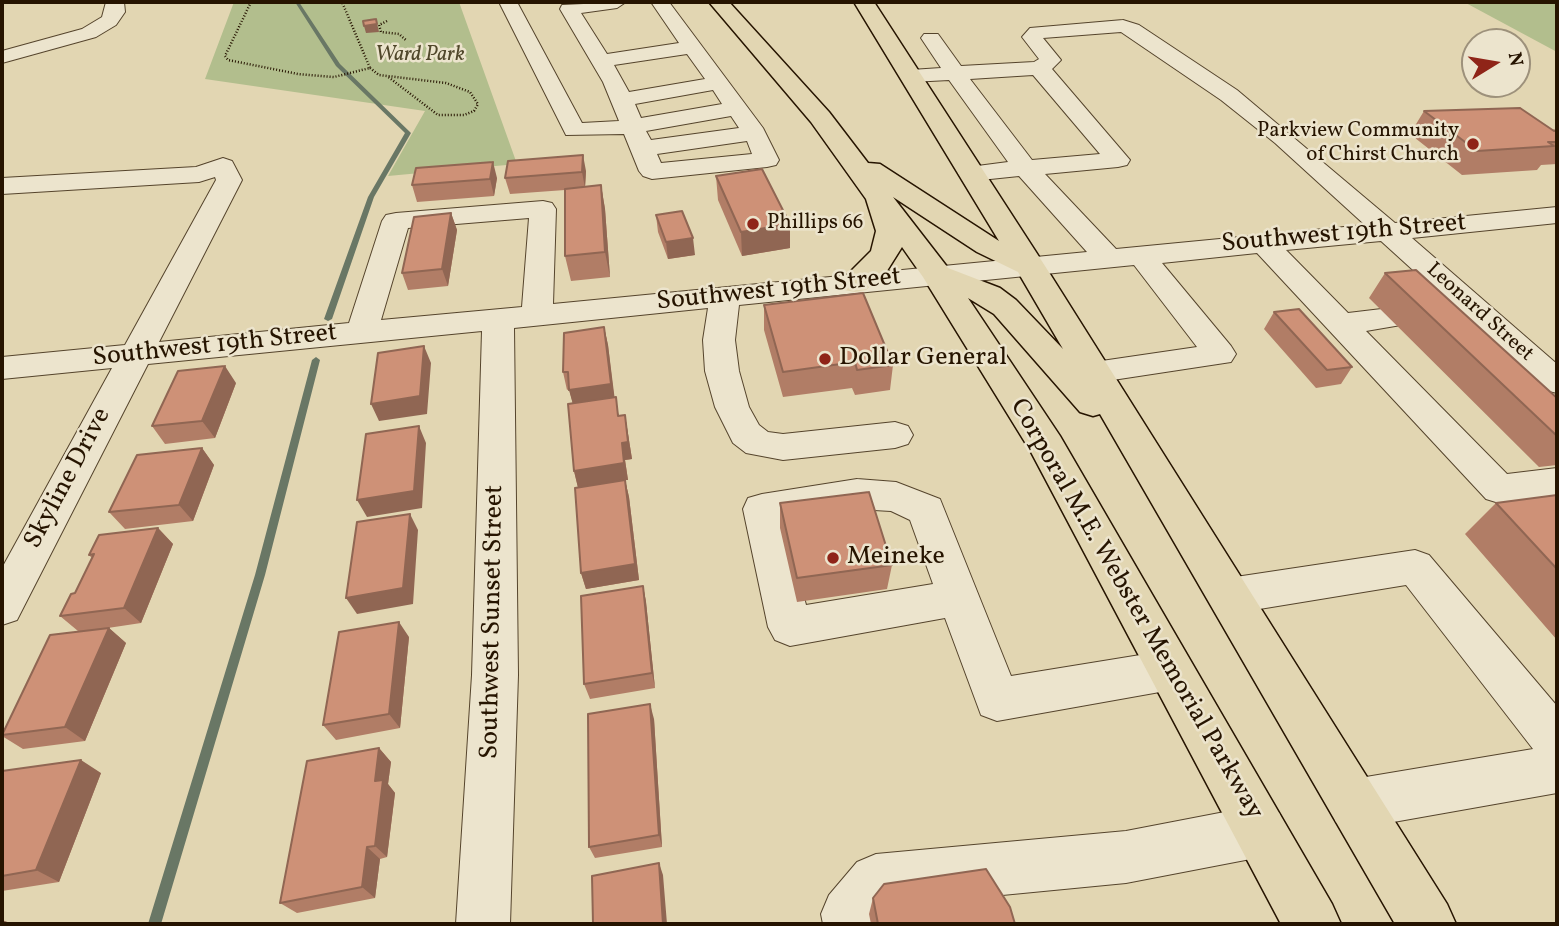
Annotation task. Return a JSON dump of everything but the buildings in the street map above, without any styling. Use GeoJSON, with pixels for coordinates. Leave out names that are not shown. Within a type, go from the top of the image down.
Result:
{"type":"FeatureCollection","features":[{"type":"Feature","properties":{"kind":"main road","name":"Corporal M.E. Webster Memorial Parkway"},"geometry":{"type":"LineString","coordinates":[[719,2],[820,117],[849,155],[937,275],[1047,446],[1312,924]]}},
{"type":"Feature","properties":{"kind":"main road"},"geometry":{"type":"LineString","coordinates":[[864,2],[1030,266],[1427,924]]}},
{"type":"Feature","properties":{"kind":"main road"},"geometry":{"type":"LineString","coordinates":[[849,155],[988,246],[1030,266]]}},
{"type":"Feature","properties":{"kind":"main road"},"geometry":{"type":"LineString","coordinates":[[855,283],[874,268],[886,251],[890,231],[880,197]]}},
{"type":"Feature","properties":{"kind":"main road"},"geometry":{"type":"LineString","coordinates":[[937,275],[964,284],[1005,307],[1145,457]]}},
{"type":"Feature","properties":{"kind":"street"},"geometry":{"type":"LineString","coordinates":[[508,2],[574,130],[637,137],[755,133],[663,6],[628,10],[569,9],[618,91],[637,137]]}},
{"type":"Feature","properties":{"kind":"street"},"geometry":{"type":"LineString","coordinates":[[2,57],[89,33],[109,21],[116,3]]}},
{"type":"Feature","properties":{"kind":"street","name":"Leonard Street"},"geometry":{"type":"LineString","coordinates":[[1039,68],[1051,60],[1032,37],[1037,32],[1123,26],[1132,29],[1283,138],[1557,382]]}},
{"type":"Feature","properties":{"kind":"street"},"geometry":{"type":"LineString","coordinates":[[653,32],[680,28]]}},
{"type":"Feature","properties":{"kind":"street"},"geometry":{"type":"LineString","coordinates":[[583,32],[614,38]]}},
{"type":"Feature","properties":{"kind":"street"},"geometry":{"type":"LineString","coordinates":[[932,38],[955,74],[1025,168],[1108,258]]}},
{"type":"Feature","properties":{"kind":"street"},"geometry":{"type":"LineString","coordinates":[[600,61],[692,47]]}},
{"type":"Feature","properties":{"kind":"street"},"geometry":{"type":"LineString","coordinates":[[911,76],[1039,68],[1118,160],[971,173]]}},
{"type":"Feature","properties":{"kind":"street"},"geometry":{"type":"LineString","coordinates":[[618,91],[712,74]]}},
{"type":"Feature","properties":{"kind":"street"},"geometry":{"type":"LineString","coordinates":[[637,137],[737,108]]}},
{"type":"Feature","properties":{"kind":"street","name":"Skyline Drive"},"geometry":{"type":"LineString","coordinates":[[2,186],[199,174],[223,166],[229,180],[2,607]]}},
{"type":"Feature","properties":{"kind":"street","name":"Southwest Sunset Street"},"geometry":{"type":"LineString","coordinates":[[362,332],[396,221],[543,209],[517,317],[483,924]]}},
{"type":"Feature","properties":{"kind":"street","name":"Southwest 19th Street"},"geometry":{"type":"LineString","coordinates":[[2,368],[1557,215]]}},
{"type":"Feature","properties":{"kind":"street"},"geometry":{"type":"LineString","coordinates":[[1262,242],[1499,489],[1557,482]]}},
{"type":"Feature","properties":{"kind":"street"},"geometry":{"type":"LineString","coordinates":[[1093,372],[1220,354],[1140,255]]}},
{"type":"Feature","properties":{"kind":"street"},"geometry":{"type":"LineString","coordinates":[[725,296],[719,340],[722,370],[732,407],[746,434],[759,444],[783,447],[895,435]]}},
{"type":"Feature","properties":{"kind":"street"},"geometry":{"type":"LineString","coordinates":[[1434,314],[1475,309]]}},
{"type":"Feature","properties":{"kind":"street"},"geometry":{"type":"LineString","coordinates":[[1340,324],[1390,318]]}},
{"type":"Feature","properties":{"kind":"street"},"geometry":{"type":"LineString","coordinates":[[959,598],[790,627],[762,509],[857,494],[896,497],[926,510],[959,598],[997,700],[1171,670]]}},
{"type":"Feature","properties":{"kind":"street"},"geometry":{"type":"LineString","coordinates":[[1229,596],[1415,567],[1557,742]]}},
{"type":"Feature","properties":{"kind":"street"},"geometry":{"type":"LineString","coordinates":[[1354,804],[1557,769]]}},
{"type":"Feature","properties":{"kind":"street"},"geometry":{"type":"LineString","coordinates":[[850,924],[848,914],[876,881],[1126,857],[1261,831]]}},
{"type":"Feature","properties":{"kind":"path"},"geometry":{"type":"LineString","coordinates":[[251,2],[225,56],[228,60],[298,75],[346,76],[370,68]]}},
{"type":"Feature","properties":{"kind":"path"},"geometry":{"type":"LineString","coordinates":[[342,2],[370,68],[387,76],[438,115],[464,115],[474,111],[478,104],[470,92],[446,83],[387,76]]}},
{"type":"Feature","properties":{"kind":"path"},"geometry":{"type":"LineString","coordinates":[[387,21],[379,25],[381,32],[399,34],[407,41]]}},
{"type":"Feature","properties":{"kind":"green space","name":"Ward Park"},"geometry":{"type":"Polygon","coordinates":[[[234,2],[459,2],[517,164],[388,176],[425,111],[205,79],[234,2]]]}},
{"type":"Feature","properties":{"kind":"green space"},"geometry":{"type":"Polygon","coordinates":[[[1464,2],[1557,2],[1557,52],[1531,38],[1531,28],[1512,28],[1464,2]]]}},
{"type":"Feature","properties":{"kind":"waterway"},"geometry":{"type":"LineString","coordinates":[[297,2],[338,65],[408,133],[371,197],[328,319]]}},
{"type":"Feature","properties":{"kind":"waterway"},"geometry":{"type":"LineString","coordinates":[[154,924],[260,575],[316,360]]}},
{"type":"Feature","properties":{"kind":"place","name":"Parkview Community of Chirst Church"},"geometry":{"type":"Point","coordinates":[1473,144]}},
{"type":"Feature","properties":{"kind":"place","name":"Phillips 66"},"geometry":{"type":"Point","coordinates":[753,224]}},
{"type":"Feature","properties":{"kind":"place","name":"Dollar General"},"geometry":{"type":"Point","coordinates":[825,359]}},
{"type":"Feature","properties":{"kind":"place","name":"Meineke"},"geometry":{"type":"Point","coordinates":[833,558]}}]}
